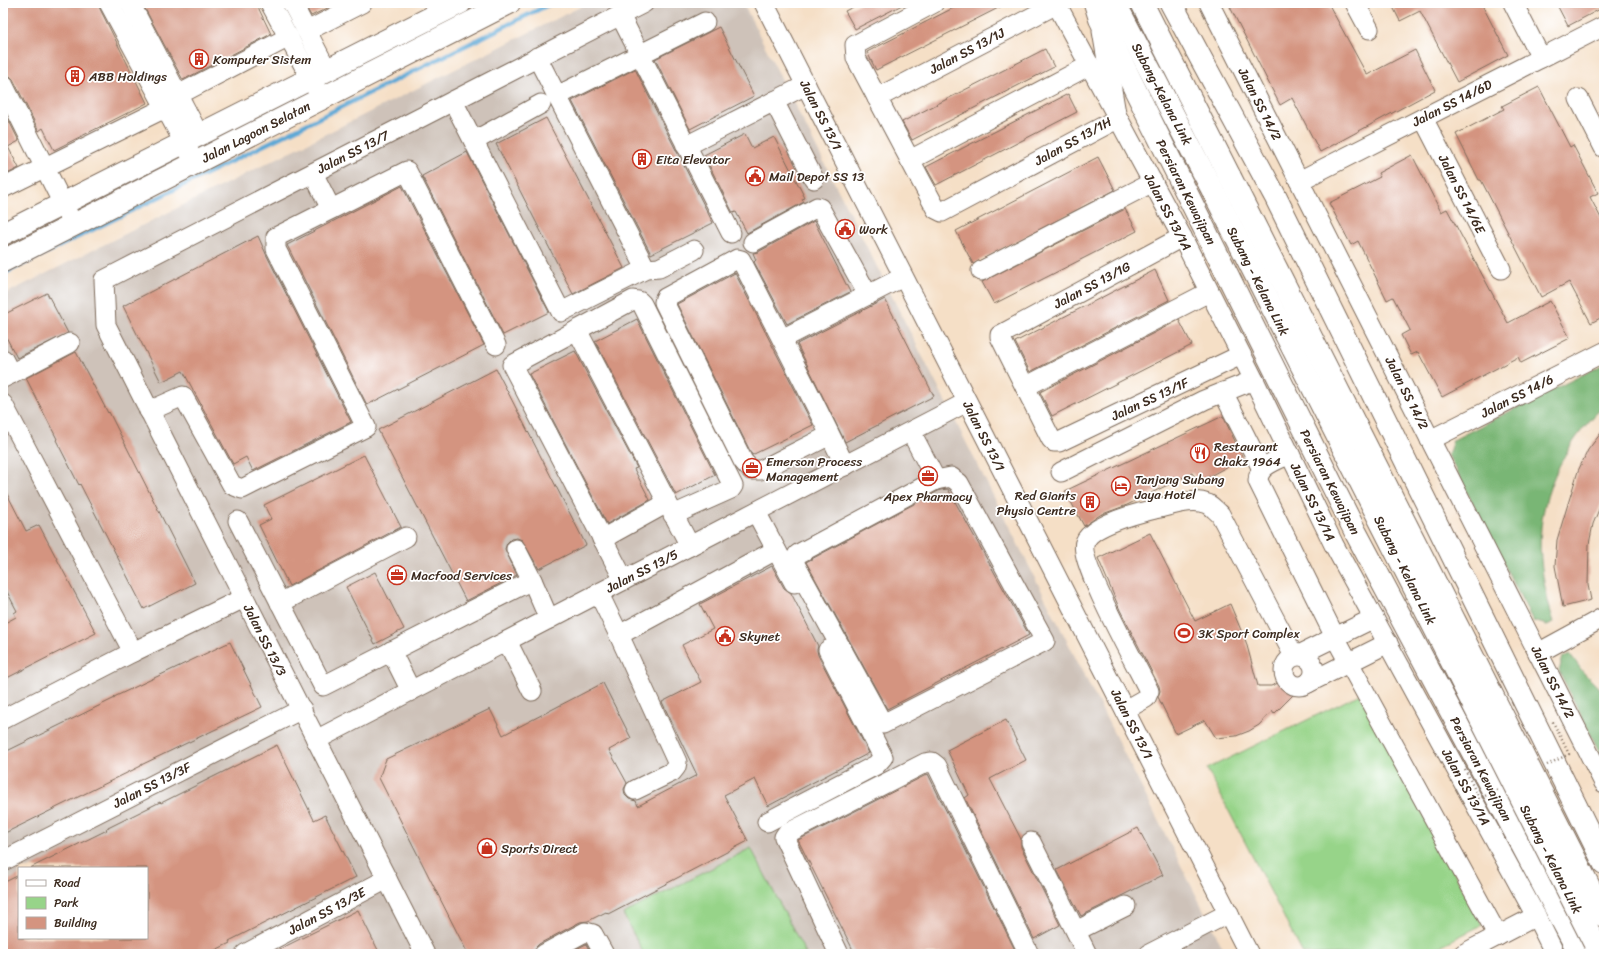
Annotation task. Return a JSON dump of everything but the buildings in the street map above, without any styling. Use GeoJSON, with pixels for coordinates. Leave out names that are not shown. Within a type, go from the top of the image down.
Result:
{"type":"FeatureCollection","features":[{"type":"Feature","properties":{"kind":"main road","name":"Jalan Lagoon Selatan"},"geometry":{"type":"LineString","coordinates":[[3,234],[319,74],[435,9],[460,3]]}},
{"type":"Feature","properties":{"kind":"main road","name":"Jalan Lagoon Selatan"},"geometry":{"type":"LineString","coordinates":[[3,261],[509,3]]}},
{"type":"Feature","properties":{"kind":"main road","name":"Subang-Kelana Link"},"geometry":{"type":"LineString","coordinates":[[1115,3],[1210,186]]}},
{"type":"Feature","properties":{"kind":"main road","name":"Subang-Kelana Link"},"geometry":{"type":"LineString","coordinates":[[1142,3],[1230,177]]}},
{"type":"Feature","properties":{"kind":"main road"},"geometry":{"type":"LineString","coordinates":[[1171,3],[1275,196],[1604,863]]}},
{"type":"Feature","properties":{"kind":"main road","name":"Persiaran Kewajipan"},"geometry":{"type":"LineString","coordinates":[[1098,11],[1356,533],[1580,954]]}},
{"type":"Feature","properties":{"kind":"main road","name":"Subang - Kelana Link"},"geometry":{"type":"LineString","coordinates":[[1230,177],[1604,916]]}},
{"type":"Feature","properties":{"kind":"main road","name":"Subang - Kelana Link"},"geometry":{"type":"LineString","coordinates":[[1210,186],[1600,954]]}},
{"type":"Feature","properties":{"kind":"main road"},"geometry":{"type":"LineString","coordinates":[[1395,607],[1438,665],[1453,674],[1473,674],[1486,662],[1491,651],[1491,635]]}},
{"type":"Feature","properties":{"kind":"street"},"geometry":{"type":"LineString","coordinates":[[109,3],[171,101],[191,139],[195,163]]}},
{"type":"Feature","properties":{"kind":"street"},"geometry":{"type":"LineString","coordinates":[[130,3],[171,101]]}},
{"type":"Feature","properties":{"kind":"street"},"geometry":{"type":"LineString","coordinates":[[270,3],[289,37],[319,74]]}},
{"type":"Feature","properties":{"kind":"street"},"geometry":{"type":"LineString","coordinates":[[292,3],[307,31],[319,74],[322,98]]}},
{"type":"Feature","properties":{"kind":"street"},"geometry":{"type":"LineString","coordinates":[[307,31],[362,3]]}},
{"type":"Feature","properties":{"kind":"street","name":"Jalan SS 13/7"},"geometry":{"type":"LineString","coordinates":[[106,325],[104,280],[644,3]]}},
{"type":"Feature","properties":{"kind":"street","name":"Jalan SS 13/1"},"geometry":{"type":"LineString","coordinates":[[764,3],[1250,954]]}},
{"type":"Feature","properties":{"kind":"street"},"geometry":{"type":"LineString","coordinates":[[934,3],[855,45],[856,58],[910,160],[1090,65]]}},
{"type":"Feature","properties":{"kind":"street","name":"Jalan SS 14/2"},"geometry":{"type":"LineString","coordinates":[[1209,3],[1604,783]]}},
{"type":"Feature","properties":{"kind":"street"},"geometry":{"type":"LineString","coordinates":[[1355,3],[1369,29]]}},
{"type":"Feature","properties":{"kind":"street"},"geometry":{"type":"LineString","coordinates":[[1513,3],[1541,58]]}},
{"type":"Feature","properties":{"kind":"street","name":"Jalan SS 13/1J"},"geometry":{"type":"LineString","coordinates":[[877,98],[1057,4]]}},
{"type":"Feature","properties":{"kind":"street","name":"Jalan SS 13/1A"},"geometry":{"type":"LineString","coordinates":[[1057,4],[1117,119],[1182,237],[1254,380],[1334,545],[1536,916],[1555,954]]}},
{"type":"Feature","properties":{"kind":"street"},"geometry":{"type":"LineString","coordinates":[[435,9],[448,34]]}},
{"type":"Feature","properties":{"kind":"street","name":"Jalan SS 13/1H"},"geometry":{"type":"LineString","coordinates":[[910,160],[936,209],[942,212],[1117,119],[1098,11]]}},
{"type":"Feature","properties":{"kind":"street"},"geometry":{"type":"LineString","coordinates":[[620,15],[731,234]]}},
{"type":"Feature","properties":{"kind":"street"},"geometry":{"type":"LineString","coordinates":[[474,141],[549,100],[705,22]]}},
{"type":"Feature","properties":{"kind":"street","name":"Jalan SS 14/6D"},"geometry":{"type":"LineString","coordinates":[[1299,181],[1604,26]]}},
{"type":"Feature","properties":{"kind":"street"},"geometry":{"type":"LineString","coordinates":[[3,188],[171,101],[289,37]]}},
{"type":"Feature","properties":{"kind":"street"},"geometry":{"type":"LineString","coordinates":[[537,57],[549,100],[646,269]]}},
{"type":"Feature","properties":{"kind":"street"},"geometry":{"type":"LineString","coordinates":[[3,84],[74,226]]}},
{"type":"Feature","properties":{"kind":"street"},"geometry":{"type":"LineString","coordinates":[[686,146],[806,85]]}},
{"type":"Feature","properties":{"kind":"street"},"geometry":{"type":"LineString","coordinates":[[1579,99],[1604,148]]}},
{"type":"Feature","properties":{"kind":"street"},"geometry":{"type":"LineString","coordinates":[[453,100],[561,312],[646,269],[659,268],[694,250]]}},
{"type":"Feature","properties":{"kind":"street"},"geometry":{"type":"LineString","coordinates":[[774,101],[814,179]]}},
{"type":"Feature","properties":{"kind":"street","name":"Jalan SS 14/6E"},"geometry":{"type":"LineString","coordinates":[[1423,118],[1500,269]]}},
{"type":"Feature","properties":{"kind":"street"},"geometry":{"type":"LineString","coordinates":[[149,411],[183,396],[232,485],[242,489],[366,427],[276,249],[276,237],[407,171],[496,345]]}},
{"type":"Feature","properties":{"kind":"street"},"geometry":{"type":"LineString","coordinates":[[313,173],[331,209]]}},
{"type":"Feature","properties":{"kind":"street"},"geometry":{"type":"LineString","coordinates":[[981,271],[1153,182]]}},
{"type":"Feature","properties":{"kind":"street"},"geometry":{"type":"LineString","coordinates":[[753,242],[817,207],[820,208],[868,296]]}},
{"type":"Feature","properties":{"kind":"street","name":"Jalan SS 13/1G"},"geometry":{"type":"LineString","coordinates":[[1025,387],[1000,337],[1002,333],[1182,237]]}},
{"type":"Feature","properties":{"kind":"street"},"geometry":{"type":"LineString","coordinates":[[830,435],[761,470],[751,470],[743,462],[664,302],[665,298],[737,259],[740,260],[782,339],[830,435],[845,466]]}},
{"type":"Feature","properties":{"kind":"street"},"geometry":{"type":"LineString","coordinates":[[782,339],[903,277]]}},
{"type":"Feature","properties":{"kind":"street"},"geometry":{"type":"LineString","coordinates":[[1025,387],[1210,292]]}},
{"type":"Feature","properties":{"kind":"street"},"geometry":{"type":"LineString","coordinates":[[602,539],[670,509],[731,489],[732,486],[642,304],[639,301],[633,300],[512,365],[602,539],[624,580]]}},
{"type":"Feature","properties":{"kind":"street","name":"Jalan SS 13/3"},"geometry":{"type":"LineString","coordinates":[[106,325],[425,954]]}},
{"type":"Feature","properties":{"kind":"street"},"geometry":{"type":"LineString","coordinates":[[577,330],[690,546]]}},
{"type":"Feature","properties":{"kind":"street"},"geometry":{"type":"LineString","coordinates":[[6,371],[70,343]]}},
{"type":"Feature","properties":{"kind":"street","name":"Jalan SS 14/6"},"geometry":{"type":"LineString","coordinates":[[1430,440],[1604,352]]}},
{"type":"Feature","properties":{"kind":"street","name":"Jalan SS 13/1F"},"geometry":{"type":"LineString","coordinates":[[1025,387],[1051,439],[1054,442],[1059,442],[1241,356]]}},
{"type":"Feature","properties":{"kind":"street"},"geometry":{"type":"LineString","coordinates":[[1061,472],[1204,400],[1254,380]]}},
{"type":"Feature","properties":{"kind":"street"},"geometry":{"type":"LineString","coordinates":[[1222,392],[1262,469]]}},
{"type":"Feature","properties":{"kind":"street","name":"Jalan SS 13/5"},"geometry":{"type":"LineString","coordinates":[[316,740],[967,402]]}},
{"type":"Feature","properties":{"kind":"street"},"geometry":{"type":"LineString","coordinates":[[3,404],[132,652]]}},
{"type":"Feature","properties":{"kind":"street"},"geometry":{"type":"LineString","coordinates":[[911,432],[936,480]]}},
{"type":"Feature","properties":{"kind":"street"},"geometry":{"type":"LineString","coordinates":[[1290,454],[1262,469],[1258,475],[1258,481],[1335,637],[1498,936]]}},
{"type":"Feature","properties":{"kind":"street"},"geometry":{"type":"LineString","coordinates":[[951,477],[959,483],[1045,641],[883,724],[795,564],[795,559],[798,554],[936,480],[951,477]]}},
{"type":"Feature","properties":{"kind":"street"},"geometry":{"type":"LineString","coordinates":[[1125,710],[1146,698],[1149,691],[1094,582],[1083,548],[1085,541],[1090,534],[1109,522],[1144,511],[1194,501],[1209,504],[1220,514],[1297,655]]}},
{"type":"Feature","properties":{"kind":"street"},"geometry":{"type":"LineString","coordinates":[[756,512],[883,757],[876,765],[767,822]]}},
{"type":"Feature","properties":{"kind":"street"},"geometry":{"type":"LineString","coordinates":[[238,521],[323,686],[532,580]]}},
{"type":"Feature","properties":{"kind":"street"},"geometry":{"type":"LineString","coordinates":[[280,603],[406,537]]}},
{"type":"Feature","properties":{"kind":"street"},"geometry":{"type":"LineString","coordinates":[[516,549],[532,580],[549,619]]}},
{"type":"Feature","properties":{"kind":"street"},"geometry":{"type":"LineString","coordinates":[[619,635],[776,550]]}},
{"type":"Feature","properties":{"kind":"street"},"geometry":{"type":"LineString","coordinates":[[598,594],[619,635],[677,762],[676,768],[672,772],[635,790]]}},
{"type":"Feature","properties":{"kind":"street"},"geometry":{"type":"LineString","coordinates":[[3,719],[132,652],[244,598]]}},
{"type":"Feature","properties":{"kind":"street"},"geometry":{"type":"LineString","coordinates":[[1374,618],[1297,655],[1286,662],[1284,667],[1285,678],[1292,685],[1303,686],[1388,643]]}},
{"type":"Feature","properties":{"kind":"street"},"geometry":{"type":"LineString","coordinates":[[1538,653],[1604,618]]}},
{"type":"Feature","properties":{"kind":"street"},"geometry":{"type":"LineString","coordinates":[[507,641],[532,691]]}},
{"type":"Feature","properties":{"kind":"street"},"geometry":{"type":"LineString","coordinates":[[391,651],[411,691]]}},
{"type":"Feature","properties":{"kind":"street","name":"Jalan SS 13/3F"},"geometry":{"type":"LineString","coordinates":[[3,861],[302,709]]}},
{"type":"Feature","properties":{"kind":"street"},"geometry":{"type":"LineString","coordinates":[[839,954],[784,837],[786,834],[918,766],[932,762],[937,766],[1029,954]]}},
{"type":"Feature","properties":{"kind":"street"},"geometry":{"type":"LineString","coordinates":[[1031,842],[1087,954]]}},
{"type":"Feature","properties":{"kind":"street","name":"Jalan SS 13/3E"},"geometry":{"type":"LineString","coordinates":[[245,954],[387,879]]}},
{"type":"Feature","properties":{"kind":"street"},"geometry":{"type":"LineString","coordinates":[[1076,931],[1126,906]]}},
{"type":"Feature","properties":{"kind":"street"},"geometry":{"type":"LineString","coordinates":[[1149,954],[1229,913]]}},
{"type":"Feature","properties":{"kind":"street"},"geometry":{"type":"LineString","coordinates":[[1463,954],[1536,916]]}},
{"type":"Feature","properties":{"kind":"street"},"geometry":{"type":"LineString","coordinates":[[544,954],[586,932],[592,934],[604,954]]}},
{"type":"Feature","properties":{"kind":"shaded area"},"geometry":{"type":"Polygon","coordinates":[[[588,3],[743,3],[1226,954],[3,954],[3,295],[588,3]]]}},
{"type":"Feature","properties":{"kind":"green space"},"geometry":{"type":"Polygon","coordinates":[[[1604,364],[1604,406],[1589,421],[1564,456],[1547,496],[1540,538],[1541,559],[1547,598],[1554,622],[1547,625],[1533,621],[1448,455],[1453,440],[1604,364]]]}},
{"type":"Feature","properties":{"kind":"green space"},"geometry":{"type":"Polygon","coordinates":[[[1570,654],[1583,672],[1604,693],[1604,761],[1559,671],[1563,657],[1570,654]]]}},
{"type":"Feature","properties":{"kind":"green space"},"geometry":{"type":"Polygon","coordinates":[[[1360,694],[1482,925],[1424,954],[1303,954],[1207,769],[1360,694]]]}},
{"type":"Feature","properties":{"kind":"green space"},"geometry":{"type":"Polygon","coordinates":[[[751,848],[806,954],[644,954],[623,914],[751,848]]]}},
{"type":"Feature","properties":{"kind":"waterway"},"geometry":{"type":"LineString","coordinates":[[3,274],[552,3]]}},
{"type":"Feature","properties":{"kind":"place","name":"Komputer Sistem"},"geometry":{"type":"Point","coordinates":[199,59]}},
{"type":"Feature","properties":{"kind":"place","name":"ABB Holdings"},"geometry":{"type":"Point","coordinates":[75,76]}},
{"type":"Feature","properties":{"kind":"place","name":"Eita Elevator"},"geometry":{"type":"Point","coordinates":[642,159]}},
{"type":"Feature","properties":{"kind":"place","name":"Mail Depot SS 13"},"geometry":{"type":"Point","coordinates":[755,176]}},
{"type":"Feature","properties":{"kind":"place","name":"Work"},"geometry":{"type":"Point","coordinates":[845,229]}},
{"type":"Feature","properties":{"kind":"place","name":"Restaurant Chakz 1964"},"geometry":{"type":"Point","coordinates":[1200,453]}},
{"type":"Feature","properties":{"kind":"place","name":"Emerson Process Management"},"geometry":{"type":"Point","coordinates":[752,468]}},
{"type":"Feature","properties":{"kind":"place","name":"Apex Pharmacy"},"geometry":{"type":"Point","coordinates":[928,476]}},
{"type":"Feature","properties":{"kind":"place","name":"Tanjong Subang Jaya Hotel"},"geometry":{"type":"Point","coordinates":[1121,486]}},
{"type":"Feature","properties":{"kind":"place","name":"Red Giants Physio Centre"},"geometry":{"type":"Point","coordinates":[1090,502]}},
{"type":"Feature","properties":{"kind":"place","name":"Macfood Services"},"geometry":{"type":"Point","coordinates":[397,575]}},
{"type":"Feature","properties":{"kind":"place","name":"3K Sport Complex"},"geometry":{"type":"Point","coordinates":[1184,633]}},
{"type":"Feature","properties":{"kind":"place","name":"Skynet"},"geometry":{"type":"Point","coordinates":[725,636]}},
{"type":"Feature","properties":{"kind":"place","name":"Sports Direct"},"geometry":{"type":"Point","coordinates":[487,848]}}]}
